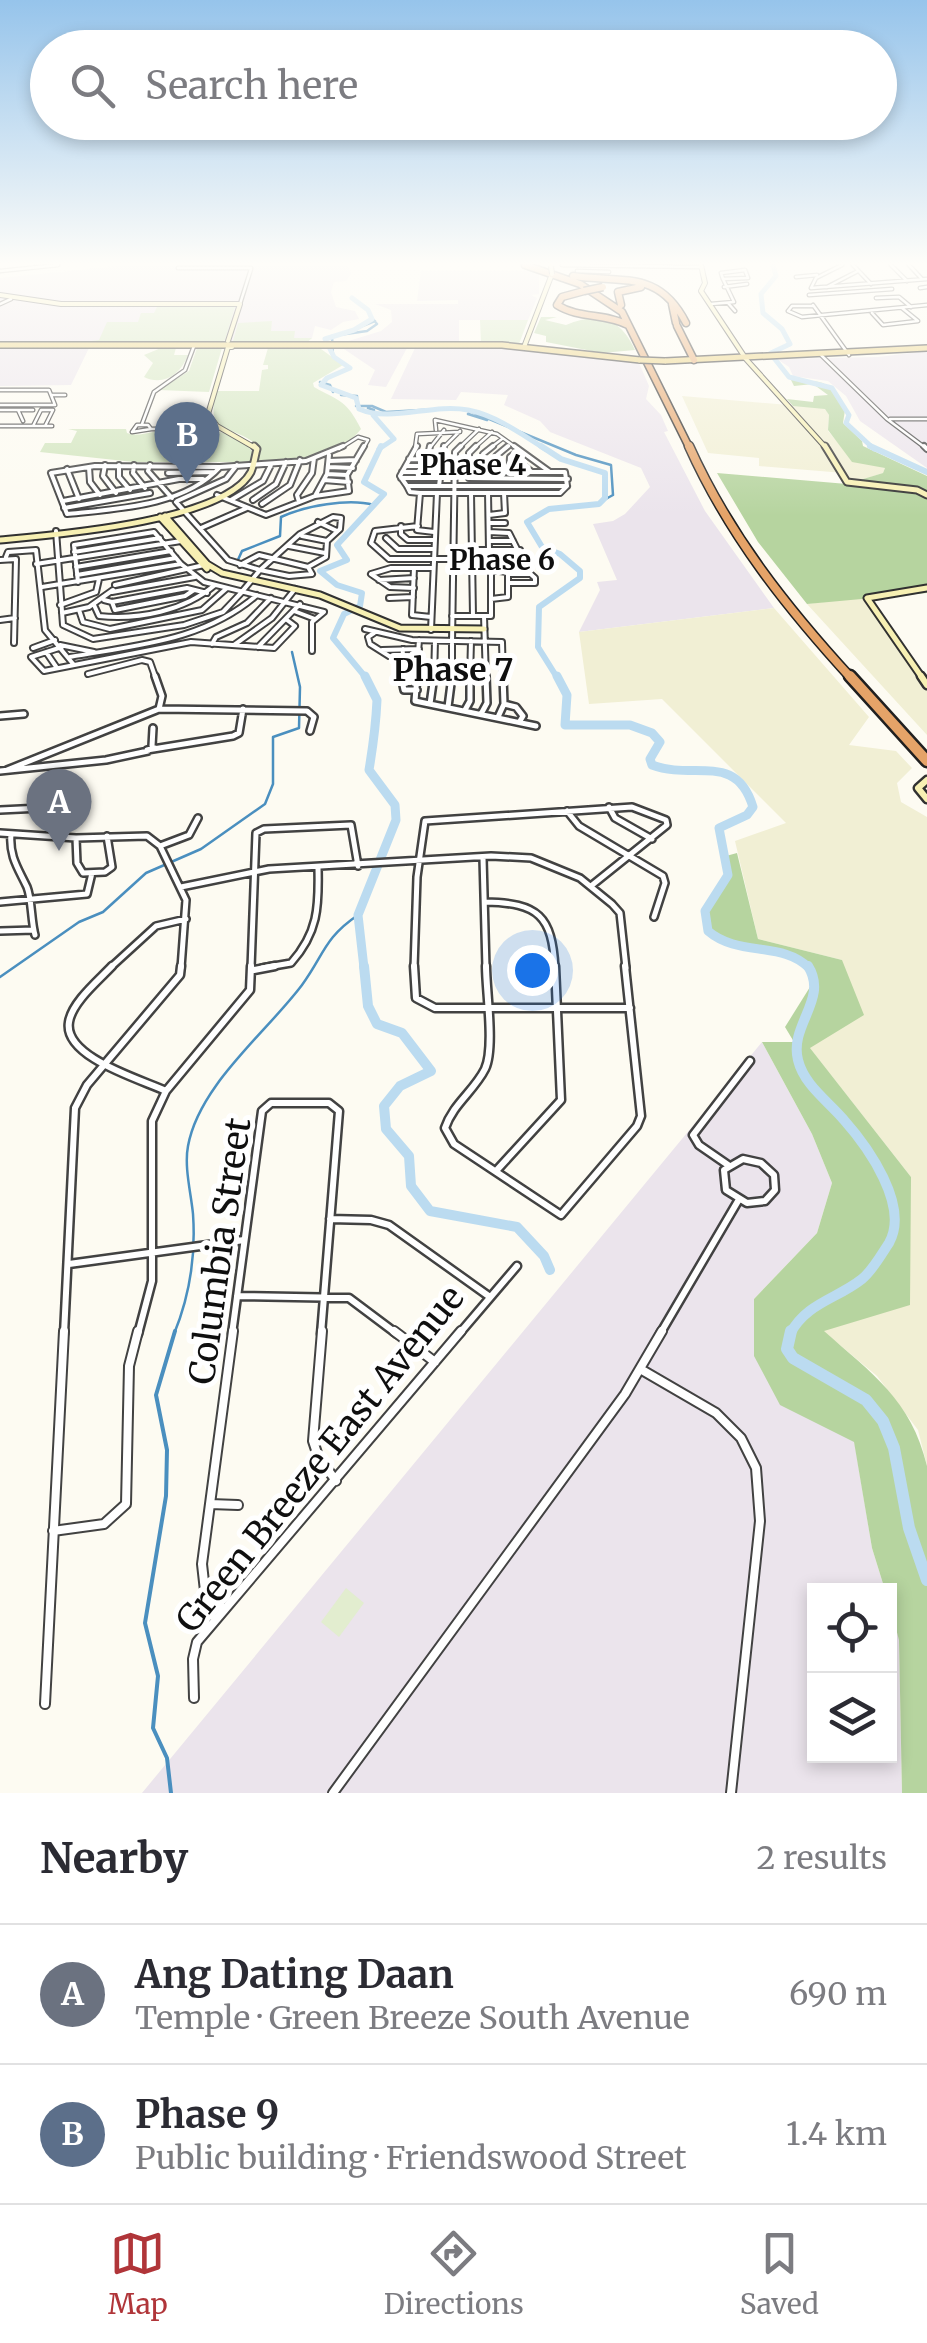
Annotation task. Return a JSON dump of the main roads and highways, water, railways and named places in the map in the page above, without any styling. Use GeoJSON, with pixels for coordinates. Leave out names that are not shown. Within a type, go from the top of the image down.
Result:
{"type":"FeatureCollection","features":[{"type":"Feature","properties":{"kind":"highway"},"geometry":{"type":"LineString","coordinates":[[643,349],[700,473],[742,546],[796,616],[927,760]]}},
{"type":"Feature","properties":{"kind":"highway"},"geometry":{"type":"LineString","coordinates":[[647,349],[710,482],[748,545],[824,642],[927,753]]}},
{"type":"Feature","properties":{"kind":"highway"},"geometry":{"type":"LineString","coordinates":[[688,349],[694,360]]}},
{"type":"Feature","properties":{"kind":"highway"},"geometry":{"type":"LineString","coordinates":[[691,349],[694,360]]}},
{"type":"Feature","properties":{"kind":"main road"},"geometry":{"type":"LineString","coordinates":[[539,349],[665,362],[849,354]]}},
{"type":"Feature","properties":{"kind":"main road"},"geometry":{"type":"LineString","coordinates":[[780,355],[927,349]]}},
{"type":"Feature","properties":{"kind":"waterway"},"geometry":{"type":"LineString","coordinates":[[330,349],[334,357],[350,368],[327,378],[321,385],[356,398],[359,409],[384,414],[440,409],[478,412],[545,449]]}},
{"type":"Feature","properties":{"kind":"waterway"},"geometry":{"type":"LineString","coordinates":[[333,349],[333,356]]}},
{"type":"Feature","properties":{"kind":"waterway"},"geometry":{"type":"LineString","coordinates":[[771,353],[780,349]]}},
{"type":"Feature","properties":{"kind":"waterway"},"geometry":{"type":"LineString","coordinates":[[774,358],[789,377],[832,388],[849,415],[846,423],[872,447]]}},
{"type":"Feature","properties":{"kind":"waterway"},"geometry":{"type":"LineString","coordinates":[[320,382],[330,385],[333,392]]}},
{"type":"Feature","properties":{"kind":"waterway"},"geometry":{"type":"LineString","coordinates":[[341,395],[357,396],[357,403]]}},
{"type":"Feature","properties":{"kind":"waterway"},"geometry":{"type":"LineString","coordinates":[[356,406],[372,406],[386,412],[438,409]]}},
{"type":"Feature","properties":{"kind":"waterway"},"geometry":{"type":"LineString","coordinates":[[368,408],[374,410],[373,415],[383,413]]}},
{"type":"Feature","properties":{"kind":"waterway"},"geometry":{"type":"LineString","coordinates":[[471,411],[468,414],[487,420]]}},
{"type":"Feature","properties":{"kind":"waterway"},"geometry":{"type":"LineString","coordinates":[[472,412],[576,455],[611,465],[613,495],[602,501]]}},
{"type":"Feature","properties":{"kind":"waterway"},"geometry":{"type":"LineString","coordinates":[[373,415],[394,439],[380,448]]}},
{"type":"Feature","properties":{"kind":"waterway"},"geometry":{"type":"LineString","coordinates":[[541,446],[561,459],[605,473],[605,498],[599,504],[549,509],[527,522],[542,547],[560,554],[580,571],[580,578],[539,607],[538,647],[558,679]]}},
{"type":"Feature","properties":{"kind":"waterway"},"geometry":{"type":"LineString","coordinates":[[872,447],[927,472]]}},
{"type":"Feature","properties":{"kind":"waterway"},"geometry":{"type":"LineString","coordinates":[[366,677],[333,638],[344,614],[360,606],[362,593],[337,585],[320,571],[347,560],[337,545],[384,494],[364,482],[380,448]]}},
{"type":"Feature","properties":{"kind":"waterway"},"geometry":{"type":"LineString","coordinates":[[237,562],[242,551],[280,536],[281,517],[327,504],[374,505]]}},
{"type":"Feature","properties":{"kind":"waterway"},"geometry":{"type":"LineString","coordinates":[[0,977],[79,922],[103,912],[146,873],[201,849],[265,804],[273,784],[273,737],[299,728],[300,687],[292,652]]}},
{"type":"Feature","properties":{"kind":"waterway"},"geometry":{"type":"LineString","coordinates":[[557,676],[567,695],[565,725],[630,725],[652,733],[660,742],[650,759],[652,765],[725,773],[746,790],[753,807],[747,815],[719,828],[728,875],[705,911],[708,931],[733,944],[786,954],[809,968]]}},
{"type":"Feature","properties":{"kind":"waterway"},"geometry":{"type":"LineString","coordinates":[[364,968],[358,915],[396,820],[395,805],[369,770],[377,700],[366,677]]}},
{"type":"Feature","properties":{"kind":"waterway"},"geometry":{"type":"LineString","coordinates":[[175,1332],[193,1261],[187,1163],[195,1124],[219,1081],[302,985],[331,939],[358,915]]}},
{"type":"Feature","properties":{"kind":"waterway"},"geometry":{"type":"LineString","coordinates":[[364,966],[368,1006],[377,1024],[402,1033],[431,1071],[400,1086],[384,1106],[386,1129],[409,1156],[411,1186],[430,1211],[517,1227],[544,1256],[550,1270]]}},
{"type":"Feature","properties":{"kind":"waterway"},"geometry":{"type":"LineString","coordinates":[[790,1333],[813,1308],[866,1275],[889,1243],[894,1228],[890,1195],[874,1161],[854,1132],[811,1085],[798,1060],[799,1035],[814,990],[809,968]]}},
{"type":"Feature","properties":{"kind":"waterway"},"geometry":{"type":"LineString","coordinates":[[171,1793],[167,1758],[153,1728],[158,1676],[145,1623],[166,1496],[167,1450],[156,1395],[175,1332]]}},
{"type":"Feature","properties":{"kind":"waterway"},"geometry":{"type":"LineString","coordinates":[[790,1333],[787,1349],[793,1358],[866,1400],[883,1421],[894,1448],[909,1528],[927,1580]]}},
{"type":"Feature","properties":{"kind":"place","name":"Phase 9"},"geometry":{"type":"Point","coordinates":[187,484]}},
{"type":"Feature","properties":{"kind":"place","name":"Ang Dating Daan"},"geometry":{"type":"Point","coordinates":[59,851]}},
{"type":"Feature","properties":{"kind":"district","name":"Phase 4"},"geometry":{"type":"Point","coordinates":[473,465]}},
{"type":"Feature","properties":{"kind":"district","name":"Phase 6"},"geometry":{"type":"Point","coordinates":[502,560]}},
{"type":"Feature","properties":{"kind":"district","name":"Phase 7"},"geometry":{"type":"Point","coordinates":[453,670]}}]}
